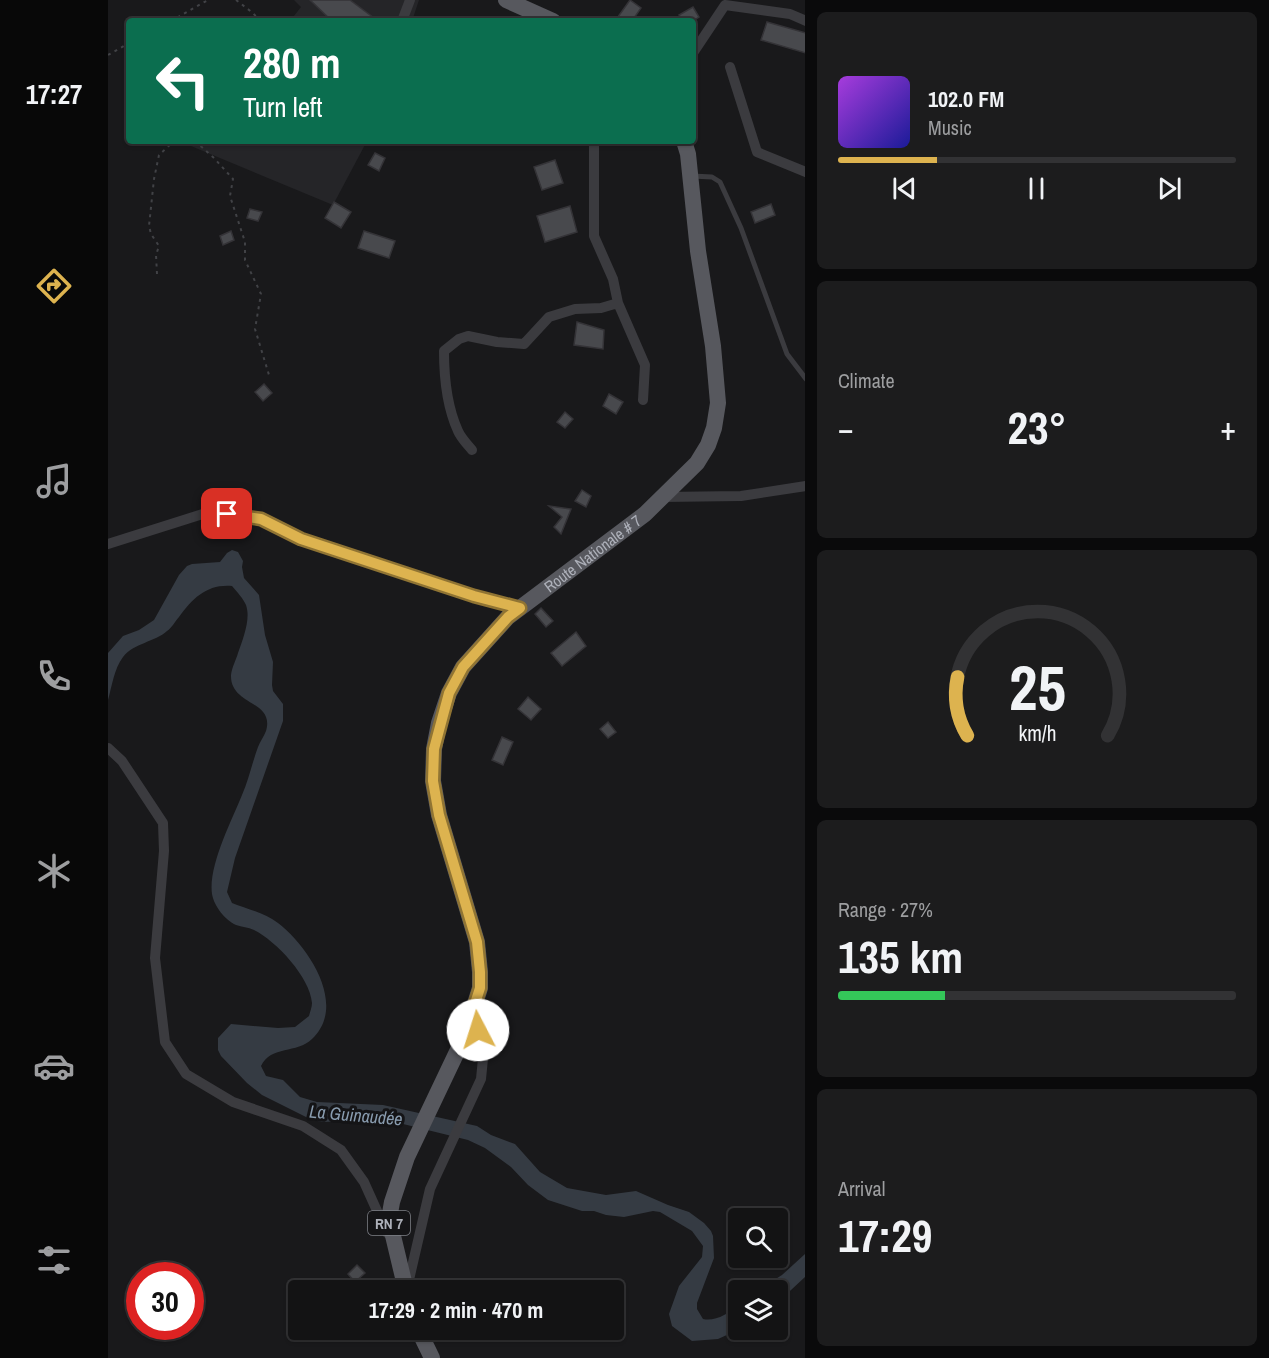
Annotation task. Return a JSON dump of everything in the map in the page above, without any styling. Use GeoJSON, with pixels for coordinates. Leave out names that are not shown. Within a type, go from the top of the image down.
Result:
{"type":"FeatureCollection","features":[{"type":"Feature","properties":{"kind":"main road"},"geometry":{"type":"LineString","coordinates":[[506,0],[546,18]]}},
{"type":"Feature","properties":{"kind":"main road","name":"Route Nationale # 7"},"geometry":{"type":"LineString","coordinates":[[403,1280],[389,1219],[406,1157],[465,1035],[480,988],[477,942],[439,815],[433,781],[434,749],[449,693],[463,667],[508,617],[645,514],[697,463],[714,428],[718,403],[713,346],[685,144]]}},
{"type":"Feature","properties":{"kind":"main road"},"geometry":{"type":"LineString","coordinates":[[423,1340],[432,1358]]}},
{"type":"Feature","properties":{"kind":"street"},"geometry":{"type":"LineString","coordinates":[[403,18],[410,0]]}},
{"type":"Feature","properties":{"kind":"street"},"geometry":{"type":"LineString","coordinates":[[696,48],[725,4],[790,14],[805,21]]}},
{"type":"Feature","properties":{"kind":"street"},"geometry":{"type":"LineString","coordinates":[[730,67],[757,152],[805,171]]}},
{"type":"Feature","properties":{"kind":"street"},"geometry":{"type":"LineString","coordinates":[[594,144],[594,237],[613,279],[618,303],[645,365],[643,400]]}},
{"type":"Feature","properties":{"kind":"street"},"geometry":{"type":"LineString","coordinates":[[472,450],[458,432],[453,417],[444,374],[444,351],[459,339],[468,336],[497,342],[524,344],[549,317],[575,309],[601,308],[618,303]]}},
{"type":"Feature","properties":{"kind":"street"},"geometry":{"type":"LineString","coordinates":[[662,497],[741,496],[805,486]]}},
{"type":"Feature","properties":{"kind":"street"},"geometry":{"type":"LineString","coordinates":[[108,544],[209,512],[261,519],[301,539],[474,596],[520,608]]}},
{"type":"Feature","properties":{"kind":"street"},"geometry":{"type":"LineString","coordinates":[[108,748],[122,761],[163,823],[164,851],[155,958],[165,1042],[186,1074],[233,1102],[303,1126],[341,1150],[364,1182],[396,1253]]}},
{"type":"Feature","properties":{"kind":"street"},"geometry":{"type":"LineString","coordinates":[[408,1280],[430,1188],[481,1080],[484,1048],[472,1013]]}},
{"type":"Feature","properties":{"kind":"lane"},"geometry":{"type":"LineString","coordinates":[[690,176],[712,177],[720,182],[741,228],[787,354],[805,377]]}},
{"type":"Feature","properties":{"kind":"path"},"geometry":{"type":"LineString","coordinates":[[176,18],[208,0]]}},
{"type":"Feature","properties":{"kind":"path"},"geometry":{"type":"LineString","coordinates":[[236,0],[257,18]]}},
{"type":"Feature","properties":{"kind":"path"},"geometry":{"type":"LineString","coordinates":[[108,55],[126,46]]}},
{"type":"Feature","properties":{"kind":"path"},"geometry":{"type":"LineString","coordinates":[[157,274],[156,255],[159,246],[151,234],[150,208],[159,155],[171,144]]}},
{"type":"Feature","properties":{"kind":"path"},"geometry":{"type":"LineString","coordinates":[[198,144],[233,178],[230,196],[245,242],[245,260],[261,294],[255,329],[269,375]]}},
{"type":"Feature","properties":{"kind":"shaded area"},"geometry":{"type":"Polygon","coordinates":[[[294,0],[419,0],[413,18],[292,18],[301,7],[294,0]]]}},
{"type":"Feature","properties":{"kind":"shaded area"},"geometry":{"type":"Polygon","coordinates":[[[186,144],[365,144],[333,205],[186,144]]]}},
{"type":"Feature","properties":{"kind":"water","name":"La Guinaudée"},"geometry":{"type":"Polygon","coordinates":[[[232,550],[238,552],[243,561],[244,578],[259,595],[265,635],[273,662],[273,691],[283,704],[283,721],[235,858],[227,892],[232,903],[262,914],[290,933],[311,961],[320,977],[325,993],[326,1010],[322,1025],[306,1044],[278,1052],[265,1059],[261,1066],[266,1076],[283,1080],[300,1097],[317,1102],[383,1105],[477,1126],[491,1135],[515,1144],[540,1172],[567,1188],[606,1195],[636,1191],[689,1212],[704,1223],[713,1236],[714,1258],[697,1303],[697,1309],[703,1319],[708,1320],[728,1312],[728,1334],[718,1339],[692,1341],[672,1326],[669,1314],[679,1286],[702,1257],[703,1246],[692,1231],[660,1212],[653,1211],[624,1217],[582,1211],[548,1200],[528,1185],[511,1167],[485,1148],[468,1140],[395,1122],[312,1120],[262,1095],[221,1056],[218,1050],[218,1038],[231,1024],[295,1027],[309,1016],[312,1003],[310,993],[299,971],[281,951],[263,935],[228,920],[218,908],[212,894],[217,857],[266,731],[267,721],[264,714],[237,692],[231,675],[247,623],[246,605],[232,586],[215,587],[201,594],[169,630],[133,649],[123,657],[115,672],[108,700],[108,653],[123,636],[139,630],[154,620],[179,575],[187,566],[220,562],[232,550]]]}},
{"type":"Feature","properties":{"kind":"water"},"geometry":{"type":"Polygon","coordinates":[[[805,1254],[805,1277],[788,1293],[788,1280],[774,1280],[805,1254]]]}},
{"type":"Feature","properties":{"kind":"building"},"geometry":{"type":"Polygon","coordinates":[[[310,0],[350,0],[374,18],[329,18],[310,0]]]}},
{"type":"Feature","properties":{"kind":"building"},"geometry":{"type":"Polygon","coordinates":[[[630,0],[641,8],[634,18],[617,18],[630,0]]]}},
{"type":"Feature","properties":{"kind":"building"},"geometry":{"type":"Polygon","coordinates":[[[693,7],[699,17],[696,19],[681,18],[679,15],[693,7]]]}},
{"type":"Feature","properties":{"kind":"building"},"geometry":{"type":"Polygon","coordinates":[[[767,22],[805,33],[805,53],[761,40],[767,22]]]}},
{"type":"Feature","properties":{"kind":"building"},"geometry":{"type":"Polygon","coordinates":[[[375,153],[385,158],[379,171],[368,165],[375,153]]]}},
{"type":"Feature","properties":{"kind":"building"},"geometry":{"type":"Polygon","coordinates":[[[555,160],[563,183],[542,190],[534,167],[555,160]]]}},
{"type":"Feature","properties":{"kind":"building"},"geometry":{"type":"Polygon","coordinates":[[[334,202],[351,212],[341,228],[325,218],[334,202]]]}},
{"type":"Feature","properties":{"kind":"building"},"geometry":{"type":"Polygon","coordinates":[[[771,204],[775,215],[755,223],[751,212],[771,204]]]}},
{"type":"Feature","properties":{"kind":"building"},"geometry":{"type":"Polygon","coordinates":[[[570,206],[577,232],[545,242],[537,216],[570,206]]]}},
{"type":"Feature","properties":{"kind":"building"},"geometry":{"type":"Polygon","coordinates":[[[250,209],[262,212],[258,221],[247,218],[250,209]]]}},
{"type":"Feature","properties":{"kind":"building"},"geometry":{"type":"Polygon","coordinates":[[[231,231],[234,240],[223,245],[220,236],[231,231]]]}},
{"type":"Feature","properties":{"kind":"building"},"geometry":{"type":"Polygon","coordinates":[[[364,231],[395,241],[389,258],[358,248],[364,231]]]}},
{"type":"Feature","properties":{"kind":"building"},"geometry":{"type":"Polygon","coordinates":[[[577,322],[604,330],[603,349],[574,345],[577,322]]]}},
{"type":"Feature","properties":{"kind":"building"},"geometry":{"type":"Polygon","coordinates":[[[264,384],[272,393],[263,401],[255,392],[264,384]]]}},
{"type":"Feature","properties":{"kind":"building"},"geometry":{"type":"Polygon","coordinates":[[[609,394],[623,402],[616,414],[603,406],[609,394]]]}},
{"type":"Feature","properties":{"kind":"building"},"geometry":{"type":"Polygon","coordinates":[[[565,412],[573,419],[565,428],[557,422],[565,412]]]}},
{"type":"Feature","properties":{"kind":"building"},"geometry":{"type":"Polygon","coordinates":[[[582,490],[591,496],[586,507],[575,501],[582,490]]]}},
{"type":"Feature","properties":{"kind":"building"},"geometry":{"type":"Polygon","coordinates":[[[549,506],[571,509],[561,534],[554,527],[562,517],[549,506]]]}},
{"type":"Feature","properties":{"kind":"building"},"geometry":{"type":"Polygon","coordinates":[[[541,608],[553,621],[546,627],[535,614],[541,608]]]}},
{"type":"Feature","properties":{"kind":"building"},"geometry":{"type":"Polygon","coordinates":[[[576,632],[586,646],[562,666],[551,653],[576,632]]]}},
{"type":"Feature","properties":{"kind":"building"},"geometry":{"type":"Polygon","coordinates":[[[528,697],[541,709],[531,720],[518,709],[528,697]]]}},
{"type":"Feature","properties":{"kind":"building"},"geometry":{"type":"Polygon","coordinates":[[[608,722],[616,732],[608,738],[600,729],[608,722]]]}},
{"type":"Feature","properties":{"kind":"building"},"geometry":{"type":"Polygon","coordinates":[[[502,737],[513,742],[503,765],[492,760],[502,737]]]}},
{"type":"Feature","properties":{"kind":"building"},"geometry":{"type":"Polygon","coordinates":[[[357,1265],[365,1273],[357,1280],[353,1280],[348,1274],[357,1265]]]}},
{"type":"Feature","properties":{"kind":"route"},"geometry":{"type":"LineString","coordinates":[[227,514],[261,519],[301,539],[474,596],[520,608],[508,617],[463,667],[449,693],[434,749],[433,781],[439,815],[477,942],[480,988],[472,1013],[478,1030]]}}]}
